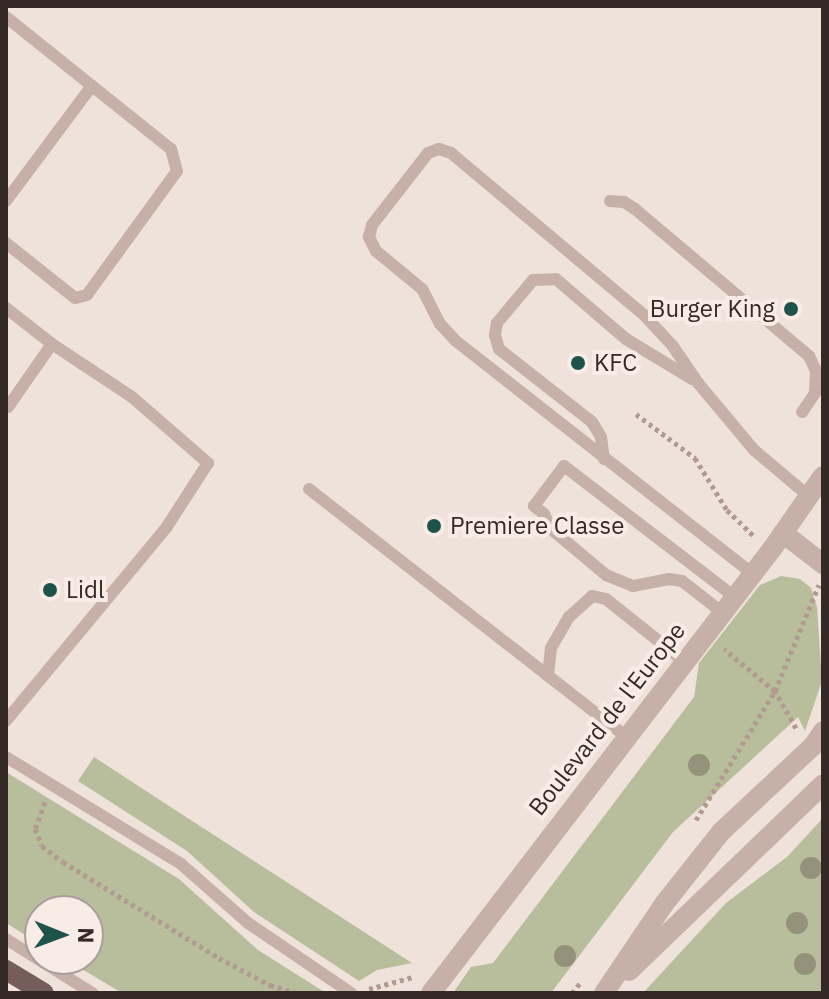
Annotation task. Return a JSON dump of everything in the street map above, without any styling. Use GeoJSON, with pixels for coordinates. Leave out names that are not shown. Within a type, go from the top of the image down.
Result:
{"type":"FeatureCollection","features":[{"type":"Feature","properties":{"kind":"main road"},"geometry":{"type":"LineString","coordinates":[[6,970],[44,993]]}},
{"type":"Feature","properties":{"kind":"street","name":"Boulevard de l'Europe"},"geometry":{"type":"LineString","coordinates":[[431,993],[811,498],[823,476]]}},
{"type":"Feature","properties":{"kind":"street"},"geometry":{"type":"LineString","coordinates":[[778,541],[823,564]]}},
{"type":"Feature","properties":{"kind":"street"},"geometry":{"type":"LineString","coordinates":[[605,993],[664,904],[721,832],[818,739]]}},
{"type":"Feature","properties":{"kind":"street"},"geometry":{"type":"LineString","coordinates":[[605,993],[823,784]]}},
{"type":"Feature","properties":{"kind":"lane"},"geometry":{"type":"LineString","coordinates":[[6,243],[75,298],[87,295],[177,171],[171,149],[8,25]]}},
{"type":"Feature","properties":{"kind":"lane"},"geometry":{"type":"LineString","coordinates":[[6,201],[91,87]]}},
{"type":"Feature","properties":{"kind":"lane"},"geometry":{"type":"LineString","coordinates":[[753,574],[455,340],[440,324],[422,289],[376,251],[369,237],[372,225],[428,153],[439,149],[451,153],[644,315],[672,345],[698,383],[754,450],[811,498]]}},
{"type":"Feature","properties":{"kind":"lane"},"geometry":{"type":"LineString","coordinates":[[610,201],[624,202],[635,209],[809,356],[816,371],[815,393],[802,412]]}},
{"type":"Feature","properties":{"kind":"lane"},"geometry":{"type":"LineString","coordinates":[[604,459],[601,437],[592,422],[499,349],[497,323],[533,280],[556,279],[626,339],[698,383]]}},
{"type":"Feature","properties":{"kind":"lane"},"geometry":{"type":"LineString","coordinates":[[6,308],[52,344],[132,397],[208,463],[166,528],[6,721]]}},
{"type":"Feature","properties":{"kind":"lane"},"geometry":{"type":"LineString","coordinates":[[8,407],[52,344]]}},
{"type":"Feature","properties":{"kind":"lane"},"geometry":{"type":"LineString","coordinates":[[564,466],[729,605],[682,581],[669,579],[633,586],[606,575],[550,528],[544,514],[534,506],[564,466]]}},
{"type":"Feature","properties":{"kind":"lane"},"geometry":{"type":"LineString","coordinates":[[309,489],[626,737]]}},
{"type":"Feature","properties":{"kind":"lane"},"geometry":{"type":"LineString","coordinates":[[548,676],[551,648],[569,617],[592,596],[606,599],[685,662]]}},
{"type":"Feature","properties":{"kind":"lane"},"geometry":{"type":"LineString","coordinates":[[6,757],[181,864],[248,923],[351,993]]}},
{"type":"Feature","properties":{"kind":"lane"},"geometry":{"type":"LineString","coordinates":[[6,939],[92,993]]}},
{"type":"Feature","properties":{"kind":"path"},"geometry":{"type":"LineString","coordinates":[[636,414],[695,458],[727,510],[778,541]]}},
{"type":"Feature","properties":{"kind":"path"},"geometry":{"type":"LineString","coordinates":[[691,828],[775,691],[823,575]]}},
{"type":"Feature","properties":{"kind":"path"},"geometry":{"type":"LineString","coordinates":[[706,634],[775,691],[798,731],[818,739]]}},
{"type":"Feature","properties":{"kind":"path"},"geometry":{"type":"LineString","coordinates":[[53,786],[38,813],[35,829],[42,846],[219,958],[270,985],[297,993]]}},
{"type":"Feature","properties":{"kind":"path"},"geometry":{"type":"LineString","coordinates":[[572,993],[591,969]]}},
{"type":"Feature","properties":{"kind":"green space"},"geometry":{"type":"Polygon","coordinates":[[[781,576],[800,579],[811,588],[817,607],[822,681],[805,731],[798,717],[673,832],[551,993],[453,993],[471,967],[493,963],[694,697],[699,663],[760,585],[781,576]]]}},
{"type":"Feature","properties":{"kind":"green space"},"geometry":{"type":"Polygon","coordinates":[[[94,757],[412,963],[377,970],[359,981],[254,912],[187,851],[78,781],[94,757]]]}},
{"type":"Feature","properties":{"kind":"green space"},"geometry":{"type":"Polygon","coordinates":[[[6,772],[179,879],[258,950],[326,993],[122,993],[92,975],[104,975],[104,895],[24,895],[24,934],[6,923],[6,772]]]}},
{"type":"Feature","properties":{"kind":"green space"},"geometry":{"type":"Polygon","coordinates":[[[823,818],[823,993],[643,993],[726,903],[787,857],[823,818]]]}},
{"type":"Feature","properties":{"kind":"place","name":"Burger King"},"geometry":{"type":"Point","coordinates":[791,309]}},
{"type":"Feature","properties":{"kind":"place","name":"KFC"},"geometry":{"type":"Point","coordinates":[578,363]}},
{"type":"Feature","properties":{"kind":"place","name":"Premiere Classe"},"geometry":{"type":"Point","coordinates":[434,526]}},
{"type":"Feature","properties":{"kind":"place","name":"Lidl"},"geometry":{"type":"Point","coordinates":[50,590]}}]}
